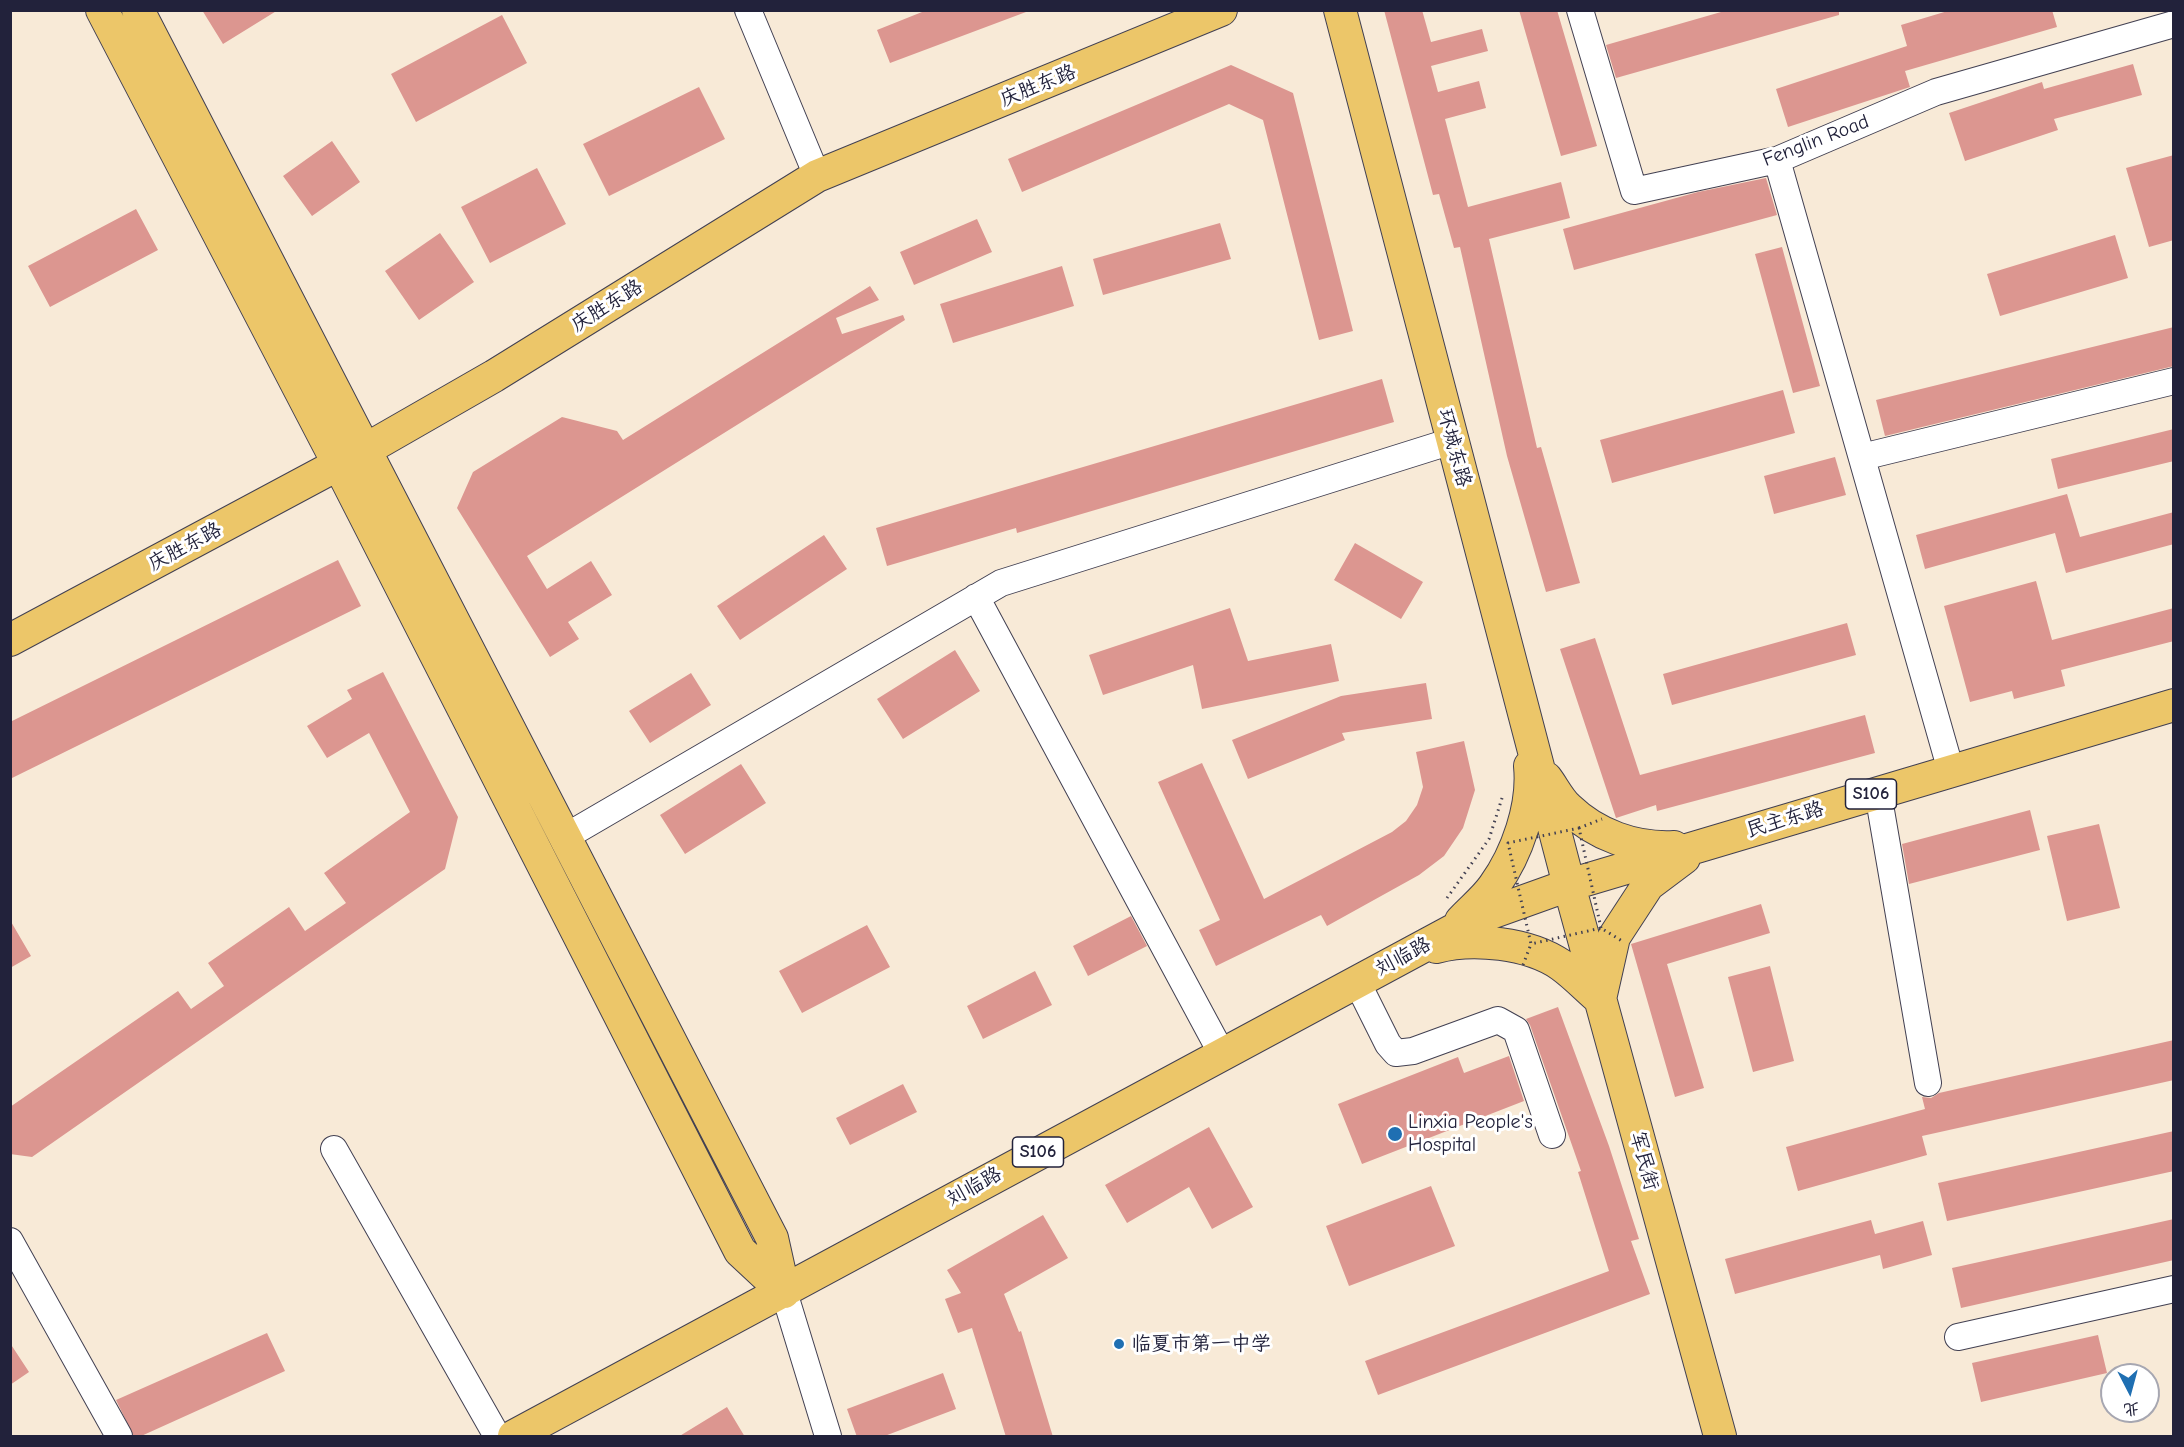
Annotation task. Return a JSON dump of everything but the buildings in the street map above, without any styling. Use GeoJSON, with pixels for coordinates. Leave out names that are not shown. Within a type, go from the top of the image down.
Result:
{"type":"FeatureCollection","features":[{"type":"Feature","properties":{"kind":"main road"},"geometry":{"type":"LineString","coordinates":[[102,10],[565,837],[772,1238],[784,1292]]}},
{"type":"Feature","properties":{"kind":"main road"},"geometry":{"type":"LineString","coordinates":[[138,10],[352,458],[740,1251],[784,1292]]}},
{"type":"Feature","properties":{"kind":"main road","name":"庆胜东路"},"geometry":{"type":"LineString","coordinates":[[10,640],[352,458],[494,376],[818,176],[1221,10]]}},
{"type":"Feature","properties":{"kind":"main road","name":"环城东路"},"geometry":{"type":"LineString","coordinates":[[1340,10],[1569,885]]}},
{"type":"Feature","properties":{"kind":"main road","name":"民主东路"},"geometry":{"type":"LineString","coordinates":[[1569,885],[2174,705]]}},
{"type":"Feature","properties":{"kind":"main road"},"geometry":{"type":"LineString","coordinates":[[1526,723],[1539,769],[1567,807],[1605,835],[1651,848],[1699,846]]}},
{"type":"Feature","properties":{"kind":"main road"},"geometry":{"type":"LineString","coordinates":[[1405,956],[1455,927],[1494,886],[1520,836],[1531,780],[1526,723]]}},
{"type":"Feature","properties":{"kind":"main road"},"geometry":{"type":"LineString","coordinates":[[1405,956],[1457,942],[1510,944],[1559,964],[1600,999],[1614,938],[1648,885],[1699,846]]}},
{"type":"Feature","properties":{"kind":"main road","name":"刘临路"},"geometry":{"type":"LineString","coordinates":[[514,1437],[1405,956],[1474,920],[1569,885]]}},
{"type":"Feature","properties":{"kind":"main road","name":"军民街"},"geometry":{"type":"LineString","coordinates":[[1569,885],[1720,1437]]}},
{"type":"Feature","properties":{"kind":"street"},"geometry":{"type":"LineString","coordinates":[[748,10],[818,176]]}},
{"type":"Feature","properties":{"kind":"street","name":"Fenglin Road"},"geometry":{"type":"LineString","coordinates":[[1580,10],[1635,191],[1778,160],[1936,92],[2174,24]]}},
{"type":"Feature","properties":{"kind":"street"},"geometry":{"type":"LineString","coordinates":[[1778,160],[1951,771]]}},
{"type":"Feature","properties":{"kind":"street"},"geometry":{"type":"LineString","coordinates":[[1862,457],[2174,381]]}},
{"type":"Feature","properties":{"kind":"street"},"geometry":{"type":"LineString","coordinates":[[565,837],[1002,583],[1452,441]]}},
{"type":"Feature","properties":{"kind":"street"},"geometry":{"type":"LineString","coordinates":[[976,597],[1222,1054]]}},
{"type":"Feature","properties":{"kind":"street"},"geometry":{"type":"LineString","coordinates":[[1879,799],[1928,1083]]}},
{"type":"Feature","properties":{"kind":"street"},"geometry":{"type":"LineString","coordinates":[[1357,982],[1388,1044],[1396,1053],[1413,1051],[1498,1020],[1516,1030],[1552,1135]]}},
{"type":"Feature","properties":{"kind":"street"},"geometry":{"type":"LineString","coordinates":[[334,1149],[496,1437]]}},
{"type":"Feature","properties":{"kind":"street"},"geometry":{"type":"LineString","coordinates":[[10,1241],[119,1437]]}},
{"type":"Feature","properties":{"kind":"street"},"geometry":{"type":"LineString","coordinates":[[1958,1337],[2174,1289]]}},
{"type":"Feature","properties":{"kind":"street"},"geometry":{"type":"LineString","coordinates":[[784,1292],[828,1437]]}},
{"type":"Feature","properties":{"kind":"path"},"geometry":{"type":"LineString","coordinates":[[1440,907],[1489,839],[1506,786]]}},
{"type":"Feature","properties":{"kind":"path"},"geometry":{"type":"LineString","coordinates":[[1523,965],[1531,944],[1508,843],[1579,828],[1602,819]]}},
{"type":"Feature","properties":{"kind":"path"},"geometry":{"type":"LineString","coordinates":[[1579,828],[1601,928]]}},
{"type":"Feature","properties":{"kind":"path"},"geometry":{"type":"LineString","coordinates":[[1531,944],[1601,928],[1622,941]]}},
{"type":"Feature","properties":{"kind":"path"},"geometry":{"type":"LineString","coordinates":[[1511,964],[1523,965],[1531,972]]}},
{"type":"Feature","properties":{"kind":"place","name":"Linxia People's Hospital"},"geometry":{"type":"Point","coordinates":[1395,1134]}},
{"type":"Feature","properties":{"kind":"place","name":"临夏市第一中学"},"geometry":{"type":"Point","coordinates":[1119,1344]}}]}
